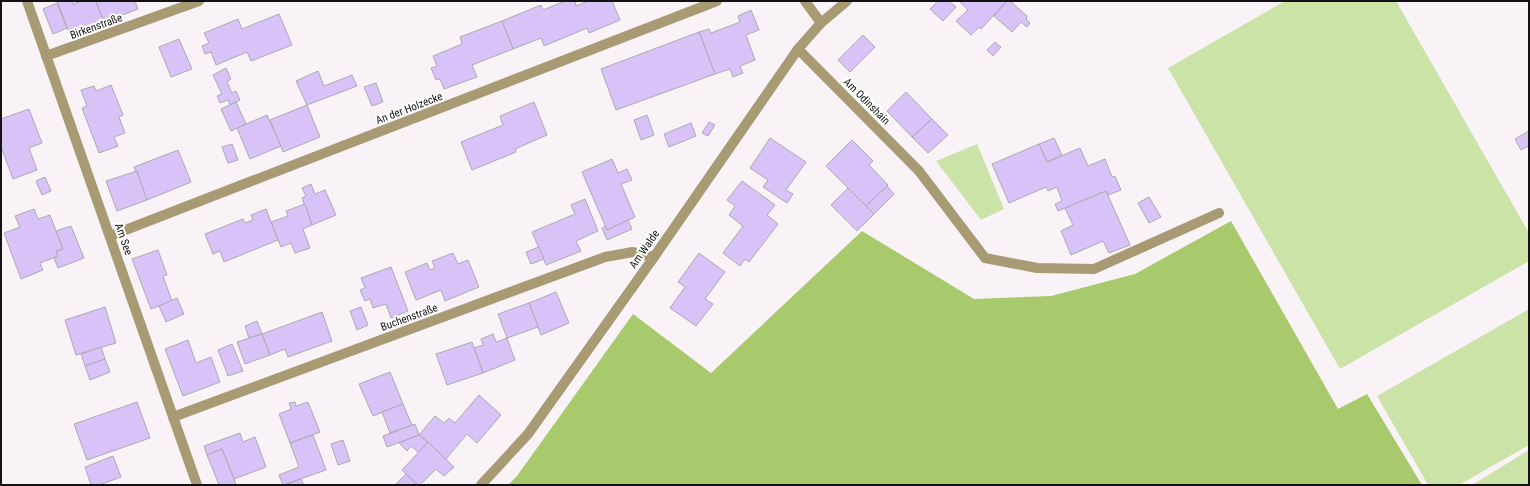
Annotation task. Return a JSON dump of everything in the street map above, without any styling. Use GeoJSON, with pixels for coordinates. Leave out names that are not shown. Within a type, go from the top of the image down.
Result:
{"type":"FeatureCollection","features":[{"type":"Feature","properties":{"kind":"street","name":"Am See"},"geometry":{"type":"LineString","coordinates":[[27,1],[198,485]]}},
{"type":"Feature","properties":{"kind":"street","name":"Birkenstraße"},"geometry":{"type":"LineString","coordinates":[[46,56],[199,1]]}},
{"type":"Feature","properties":{"kind":"street","name":"An der Holzecke"},"geometry":{"type":"LineString","coordinates":[[110,236],[717,1]]}},
{"type":"Feature","properties":{"kind":"street"},"geometry":{"type":"LineString","coordinates":[[805,1],[821,23]]}},
{"type":"Feature","properties":{"kind":"street","name":"Am Walde"},"geometry":{"type":"LineString","coordinates":[[481,485],[528,434],[654,257],[798,49],[821,23],[847,1]]}},
{"type":"Feature","properties":{"kind":"street","name":"Am Odinshain"},"geometry":{"type":"LineString","coordinates":[[798,49],[919,171],[984,258],[1037,268],[1094,270],[1218,214]]}},
{"type":"Feature","properties":{"kind":"street","name":"Buchenstraße"},"geometry":{"type":"LineString","coordinates":[[174,417],[605,257],[633,252],[654,257]]}},
{"type":"Feature","properties":{"kind":"green space"},"geometry":{"type":"Polygon","coordinates":[[[1285,1],[1396,1],[1529,233],[1529,261],[1340,369],[1168,68],[1285,1]]]}},
{"type":"Feature","properties":{"kind":"green space"},"geometry":{"type":"Polygon","coordinates":[[[977,144],[1004,209],[981,220],[936,161],[977,144]]]}},
{"type":"Feature","properties":{"kind":"green space"},"geometry":{"type":"Polygon","coordinates":[[[1231,221],[1338,409],[1367,394],[1422,485],[508,485],[517,476],[633,314],[711,373],[862,231],[974,299],[1051,296],[1135,274],[1231,221]]]}},
{"type":"Feature","properties":{"kind":"green space"},"geometry":{"type":"Polygon","coordinates":[[[1529,309],[1529,445],[1459,485],[1428,485],[1377,396],[1529,309]]]}},
{"type":"Feature","properties":{"kind":"green space"},"geometry":{"type":"Polygon","coordinates":[[[1529,450],[1529,485],[1472,485],[1529,450]]]}},
{"type":"Feature","properties":{"kind":"building"},"geometry":{"type":"Polygon","coordinates":[[[57,1],[72,1],[73,4],[82,1],[96,1],[104,22],[70,35],[57,1]]]}},
{"type":"Feature","properties":{"kind":"building"},"geometry":{"type":"Polygon","coordinates":[[[96,1],[135,1],[138,9],[104,22],[96,1]]]}},
{"type":"Feature","properties":{"kind":"building"},"geometry":{"type":"Polygon","coordinates":[[[565,1],[575,1],[576,6],[588,1],[612,1],[620,20],[589,33],[587,28],[544,46],[541,38],[513,49],[502,21],[541,5],[543,10],[565,1]]]}},
{"type":"Feature","properties":{"kind":"building"},"geometry":{"type":"Polygon","coordinates":[[[938,1],[949,1],[956,7],[943,21],[930,9],[938,1]]]}},
{"type":"Feature","properties":{"kind":"building"},"geometry":{"type":"Polygon","coordinates":[[[959,1],[1007,1],[981,29],[979,27],[971,35],[956,21],[968,10],[959,1]]]}},
{"type":"Feature","properties":{"kind":"building"},"geometry":{"type":"Polygon","coordinates":[[[1007,1],[1010,1],[1027,16],[1026,19],[1030,23],[1027,27],[1021,22],[1012,32],[994,16],[1007,1]]]}},
{"type":"Feature","properties":{"kind":"building"},"geometry":{"type":"Polygon","coordinates":[[[57,3],[67,28],[53,34],[43,9],[57,3]]]}},
{"type":"Feature","properties":{"kind":"building"},"geometry":{"type":"Polygon","coordinates":[[[751,10],[759,30],[746,35],[755,60],[740,66],[743,73],[733,77],[730,69],[715,74],[699,32],[709,29],[711,33],[740,22],[738,16],[751,10]]]}},
{"type":"Feature","properties":{"kind":"building"},"geometry":{"type":"Polygon","coordinates":[[[279,14],[292,45],[251,61],[247,52],[216,65],[211,52],[205,54],[202,46],[209,43],[204,33],[238,19],[242,29],[279,14]]]}},
{"type":"Feature","properties":{"kind":"building"},"geometry":{"type":"Polygon","coordinates":[[[502,21],[513,49],[472,65],[477,77],[444,89],[440,79],[436,80],[431,68],[437,66],[433,56],[462,44],[460,37],[502,21]]]}},
{"type":"Feature","properties":{"kind":"building"},"geometry":{"type":"Polygon","coordinates":[[[699,32],[715,74],[616,110],[601,69],[699,32]]]}},
{"type":"Feature","properties":{"kind":"building"},"geometry":{"type":"Polygon","coordinates":[[[863,35],[875,47],[850,72],[838,60],[863,35]]]}},
{"type":"Feature","properties":{"kind":"building"},"geometry":{"type":"Polygon","coordinates":[[[179,39],[192,69],[171,77],[159,47],[179,39]]]}},
{"type":"Feature","properties":{"kind":"building"},"geometry":{"type":"Polygon","coordinates":[[[995,42],[1001,47],[993,56],[987,50],[995,42]]]}},
{"type":"Feature","properties":{"kind":"building"},"geometry":{"type":"Polygon","coordinates":[[[226,68],[231,79],[227,82],[232,93],[236,91],[240,100],[230,105],[228,100],[220,103],[217,96],[222,94],[213,75],[226,68]]]}},
{"type":"Feature","properties":{"kind":"building"},"geometry":{"type":"Polygon","coordinates":[[[318,71],[324,86],[352,75],[357,86],[307,105],[296,81],[318,71]]]}},
{"type":"Feature","properties":{"kind":"building"},"geometry":{"type":"Polygon","coordinates":[[[376,83],[383,102],[372,106],[364,87],[376,83]]]}},
{"type":"Feature","properties":{"kind":"building"},"geometry":{"type":"Polygon","coordinates":[[[111,85],[123,115],[119,117],[125,133],[114,137],[118,146],[99,153],[82,108],[87,106],[81,90],[94,86],[96,91],[111,85]]]}},
{"type":"Feature","properties":{"kind":"building"},"geometry":{"type":"Polygon","coordinates":[[[906,92],[932,119],[912,137],[887,111],[906,92]]]}},
{"type":"Feature","properties":{"kind":"building"},"geometry":{"type":"Polygon","coordinates":[[[236,102],[246,124],[231,131],[221,109],[236,102]]]}},
{"type":"Feature","properties":{"kind":"building"},"geometry":{"type":"Polygon","coordinates":[[[534,102],[547,135],[515,149],[516,152],[472,170],[461,142],[503,125],[500,116],[534,102]]]}},
{"type":"Feature","properties":{"kind":"building"},"geometry":{"type":"Polygon","coordinates":[[[307,105],[320,137],[283,152],[270,120],[307,105]]]}},
{"type":"Feature","properties":{"kind":"building"},"geometry":{"type":"Polygon","coordinates":[[[29,109],[42,143],[29,148],[37,170],[13,179],[1,147],[1,119],[29,109]]]}},
{"type":"Feature","properties":{"kind":"building"},"geometry":{"type":"Polygon","coordinates":[[[267,115],[281,146],[250,159],[237,128],[267,115]]]}},
{"type":"Feature","properties":{"kind":"building"},"geometry":{"type":"Polygon","coordinates":[[[647,115],[654,135],[641,140],[634,120],[647,115]]]}},
{"type":"Feature","properties":{"kind":"building"},"geometry":{"type":"Polygon","coordinates":[[[932,119],[948,135],[928,153],[912,137],[932,119]]]}},
{"type":"Feature","properties":{"kind":"building"},"geometry":{"type":"Polygon","coordinates":[[[709,122],[715,125],[708,136],[702,133],[709,122]]]}},
{"type":"Feature","properties":{"kind":"building"},"geometry":{"type":"Polygon","coordinates":[[[691,123],[696,136],[669,147],[664,134],[691,123]]]}},
{"type":"Feature","properties":{"kind":"building"},"geometry":{"type":"Polygon","coordinates":[[[1529,131],[1529,146],[1521,150],[1515,139],[1529,131]]]}},
{"type":"Feature","properties":{"kind":"building"},"geometry":{"type":"Polygon","coordinates":[[[770,138],[806,162],[786,190],[793,194],[787,203],[763,187],[768,180],[750,168],[770,138]]]}},
{"type":"Feature","properties":{"kind":"building"},"geometry":{"type":"Polygon","coordinates":[[[1054,138],[1062,155],[1047,162],[1039,144],[1054,138]]]}},
{"type":"Feature","properties":{"kind":"building"},"geometry":{"type":"Polygon","coordinates":[[[852,140],[873,161],[869,165],[888,185],[866,206],[826,166],[852,140]]]}},
{"type":"Feature","properties":{"kind":"building"},"geometry":{"type":"Polygon","coordinates":[[[232,144],[238,160],[228,163],[222,147],[232,144]]]}},
{"type":"Feature","properties":{"kind":"building"},"geometry":{"type":"Polygon","coordinates":[[[1039,144],[1047,162],[1080,148],[1088,166],[1105,159],[1112,177],[1115,176],[1121,190],[1108,195],[1106,191],[1058,211],[1055,204],[1062,201],[1057,187],[1048,191],[1046,187],[1009,203],[992,164],[1039,144]]]}},
{"type":"Feature","properties":{"kind":"building"},"geometry":{"type":"Polygon","coordinates":[[[178,150],[191,182],[147,200],[134,167],[178,150]]]}},
{"type":"Feature","properties":{"kind":"building"},"geometry":{"type":"Polygon","coordinates":[[[612,159],[618,173],[627,169],[632,180],[621,184],[635,217],[607,230],[582,172],[612,159]]]}},
{"type":"Feature","properties":{"kind":"building"},"geometry":{"type":"Polygon","coordinates":[[[137,171],[147,200],[117,211],[106,181],[137,171]]]}},
{"type":"Feature","properties":{"kind":"building"},"geometry":{"type":"Polygon","coordinates":[[[45,177],[51,191],[42,195],[36,181],[45,177]]]}},
{"type":"Feature","properties":{"kind":"building"},"geometry":{"type":"Polygon","coordinates":[[[742,181],[775,205],[767,215],[778,224],[749,262],[745,259],[740,266],[723,253],[743,226],[729,215],[735,206],[727,200],[742,181]]]}},
{"type":"Feature","properties":{"kind":"building"},"geometry":{"type":"Polygon","coordinates":[[[311,184],[315,194],[325,190],[336,215],[312,225],[302,198],[306,196],[302,188],[311,184]]]}},
{"type":"Feature","properties":{"kind":"building"},"geometry":{"type":"Polygon","coordinates":[[[887,186],[894,194],[874,214],[866,206],[887,186]]]}},
{"type":"Feature","properties":{"kind":"building"},"geometry":{"type":"Polygon","coordinates":[[[848,188],[874,214],[857,231],[831,205],[848,188]]]}},
{"type":"Feature","properties":{"kind":"building"},"geometry":{"type":"Polygon","coordinates":[[[1106,191],[1130,245],[1109,253],[1103,241],[1071,255],[1061,231],[1073,225],[1065,208],[1106,191]]]}},
{"type":"Feature","properties":{"kind":"building"},"geometry":{"type":"Polygon","coordinates":[[[1149,197],[1161,217],[1149,223],[1138,203],[1149,197]]]}},
{"type":"Feature","properties":{"kind":"building"},"geometry":{"type":"Polygon","coordinates":[[[585,199],[598,231],[576,241],[581,251],[546,265],[532,232],[575,214],[571,205],[585,199]]]}},
{"type":"Feature","properties":{"kind":"building"},"geometry":{"type":"Polygon","coordinates":[[[305,204],[312,225],[303,229],[310,248],[295,253],[291,243],[281,247],[271,222],[288,216],[286,211],[305,204]]]}},
{"type":"Feature","properties":{"kind":"building"},"geometry":{"type":"Polygon","coordinates":[[[34,209],[38,219],[50,215],[63,249],[56,251],[58,256],[40,263],[43,270],[21,279],[4,233],[20,227],[15,216],[34,209]]]}},
{"type":"Feature","properties":{"kind":"building"},"geometry":{"type":"Polygon","coordinates":[[[266,209],[278,240],[224,262],[220,251],[213,254],[205,234],[243,219],[245,223],[253,220],[251,215],[266,209]]]}},
{"type":"Feature","properties":{"kind":"building"},"geometry":{"type":"Polygon","coordinates":[[[628,220],[632,229],[607,240],[602,228],[606,226],[607,230],[628,220]]]}},
{"type":"Feature","properties":{"kind":"building"},"geometry":{"type":"Polygon","coordinates":[[[71,226],[84,258],[58,268],[54,258],[58,256],[56,251],[63,249],[56,231],[71,226]]]}},
{"type":"Feature","properties":{"kind":"building"},"geometry":{"type":"Polygon","coordinates":[[[539,247],[544,259],[531,264],[526,252],[539,247]]]}},
{"type":"Feature","properties":{"kind":"building"},"geometry":{"type":"Polygon","coordinates":[[[158,250],[167,275],[163,276],[172,301],[151,309],[132,259],[158,250]]]}},
{"type":"Feature","properties":{"kind":"building"},"geometry":{"type":"Polygon","coordinates":[[[453,253],[458,264],[468,260],[479,287],[445,301],[441,290],[416,300],[405,272],[427,263],[430,270],[435,268],[432,261],[453,253]]]}},
{"type":"Feature","properties":{"kind":"building"},"geometry":{"type":"Polygon","coordinates":[[[699,253],[725,272],[705,299],[713,304],[696,326],[670,308],[685,287],[678,282],[699,253]]]}},
{"type":"Feature","properties":{"kind":"building"},"geometry":{"type":"Polygon","coordinates":[[[391,267],[408,311],[391,318],[386,304],[373,308],[370,299],[365,301],[360,290],[365,288],[361,278],[391,267]]]}},
{"type":"Feature","properties":{"kind":"building"},"geometry":{"type":"Polygon","coordinates":[[[556,292],[569,323],[541,335],[529,303],[556,292]]]}},
{"type":"Feature","properties":{"kind":"building"},"geometry":{"type":"Polygon","coordinates":[[[177,298],[184,314],[166,322],[159,306],[177,298]]]}},
{"type":"Feature","properties":{"kind":"building"},"geometry":{"type":"Polygon","coordinates":[[[529,303],[538,327],[507,338],[498,314],[529,303]]]}},
{"type":"Feature","properties":{"kind":"building"},"geometry":{"type":"Polygon","coordinates":[[[105,307],[116,343],[76,355],[65,320],[105,307]]]}},
{"type":"Feature","properties":{"kind":"building"},"geometry":{"type":"Polygon","coordinates":[[[361,307],[368,325],[357,330],[350,311],[361,307]]]}},
{"type":"Feature","properties":{"kind":"building"},"geometry":{"type":"Polygon","coordinates":[[[322,312],[332,341],[288,357],[285,349],[270,355],[262,334],[322,312]]]}},
{"type":"Feature","properties":{"kind":"building"},"geometry":{"type":"Polygon","coordinates":[[[257,321],[262,334],[249,338],[245,326],[257,321]]]}},
{"type":"Feature","properties":{"kind":"building"},"geometry":{"type":"Polygon","coordinates":[[[262,334],[270,355],[245,364],[237,342],[262,334]]]}},
{"type":"Feature","properties":{"kind":"building"},"geometry":{"type":"Polygon","coordinates":[[[493,334],[496,342],[507,338],[515,360],[483,373],[474,348],[483,345],[481,339],[493,334]]]}},
{"type":"Feature","properties":{"kind":"building"},"geometry":{"type":"Polygon","coordinates":[[[188,340],[196,363],[211,357],[220,382],[183,396],[165,349],[188,340]]]}},
{"type":"Feature","properties":{"kind":"building"},"geometry":{"type":"Polygon","coordinates":[[[472,342],[483,373],[447,385],[436,354],[472,342]]]}},
{"type":"Feature","properties":{"kind":"building"},"geometry":{"type":"Polygon","coordinates":[[[232,344],[243,371],[228,376],[218,350],[232,344]]]}},
{"type":"Feature","properties":{"kind":"building"},"geometry":{"type":"Polygon","coordinates":[[[101,347],[105,359],[85,366],[81,354],[101,347]]]}},
{"type":"Feature","properties":{"kind":"building"},"geometry":{"type":"Polygon","coordinates":[[[105,359],[110,372],[90,380],[85,366],[105,359]]]}},
{"type":"Feature","properties":{"kind":"building"},"geometry":{"type":"Polygon","coordinates":[[[390,372],[403,404],[373,416],[359,384],[390,372]]]}},
{"type":"Feature","properties":{"kind":"building"},"geometry":{"type":"Polygon","coordinates":[[[479,395],[501,415],[477,443],[467,434],[446,459],[419,435],[435,416],[444,423],[449,418],[455,423],[479,395]]]}},
{"type":"Feature","properties":{"kind":"building"},"geometry":{"type":"Polygon","coordinates":[[[137,402],[150,438],[87,460],[74,424],[137,402]]]}},
{"type":"Feature","properties":{"kind":"building"},"geometry":{"type":"Polygon","coordinates":[[[295,402],[296,406],[308,402],[320,432],[290,443],[279,414],[291,409],[289,403],[295,402]]]}},
{"type":"Feature","properties":{"kind":"building"},"geometry":{"type":"Polygon","coordinates":[[[403,404],[412,425],[390,433],[382,412],[403,404]]]}},
{"type":"Feature","properties":{"kind":"building"},"geometry":{"type":"Polygon","coordinates":[[[415,424],[419,435],[387,447],[383,436],[415,424]]]}},
{"type":"Feature","properties":{"kind":"building"},"geometry":{"type":"Polygon","coordinates":[[[240,433],[243,442],[255,437],[266,467],[234,479],[222,449],[207,455],[204,446],[240,433]]]}},
{"type":"Feature","properties":{"kind":"building"},"geometry":{"type":"Polygon","coordinates":[[[313,435],[326,470],[283,485],[279,475],[299,467],[290,443],[313,435]]]}},
{"type":"Feature","properties":{"kind":"building"},"geometry":{"type":"Polygon","coordinates":[[[419,435],[428,442],[419,453],[411,446],[407,451],[399,443],[419,435]]]}},
{"type":"Feature","properties":{"kind":"building"},"geometry":{"type":"Polygon","coordinates":[[[343,440],[350,461],[338,465],[331,444],[343,440]]]}},
{"type":"Feature","properties":{"kind":"building"},"geometry":{"type":"Polygon","coordinates":[[[428,442],[454,467],[444,476],[436,469],[420,485],[418,485],[402,470],[428,442]]]}},
{"type":"Feature","properties":{"kind":"building"},"geometry":{"type":"Polygon","coordinates":[[[222,449],[236,485],[219,485],[207,455],[222,449]]]}},
{"type":"Feature","properties":{"kind":"building"},"geometry":{"type":"Polygon","coordinates":[[[113,456],[121,477],[99,485],[91,485],[85,467],[113,456]]]}},
{"type":"Feature","properties":{"kind":"building"},"geometry":{"type":"Polygon","coordinates":[[[406,474],[418,485],[395,485],[406,474]]]}},
{"type":"Feature","properties":{"kind":"building"},"geometry":{"type":"Polygon","coordinates":[[[301,479],[304,485],[285,485],[301,479]]]}}]}
